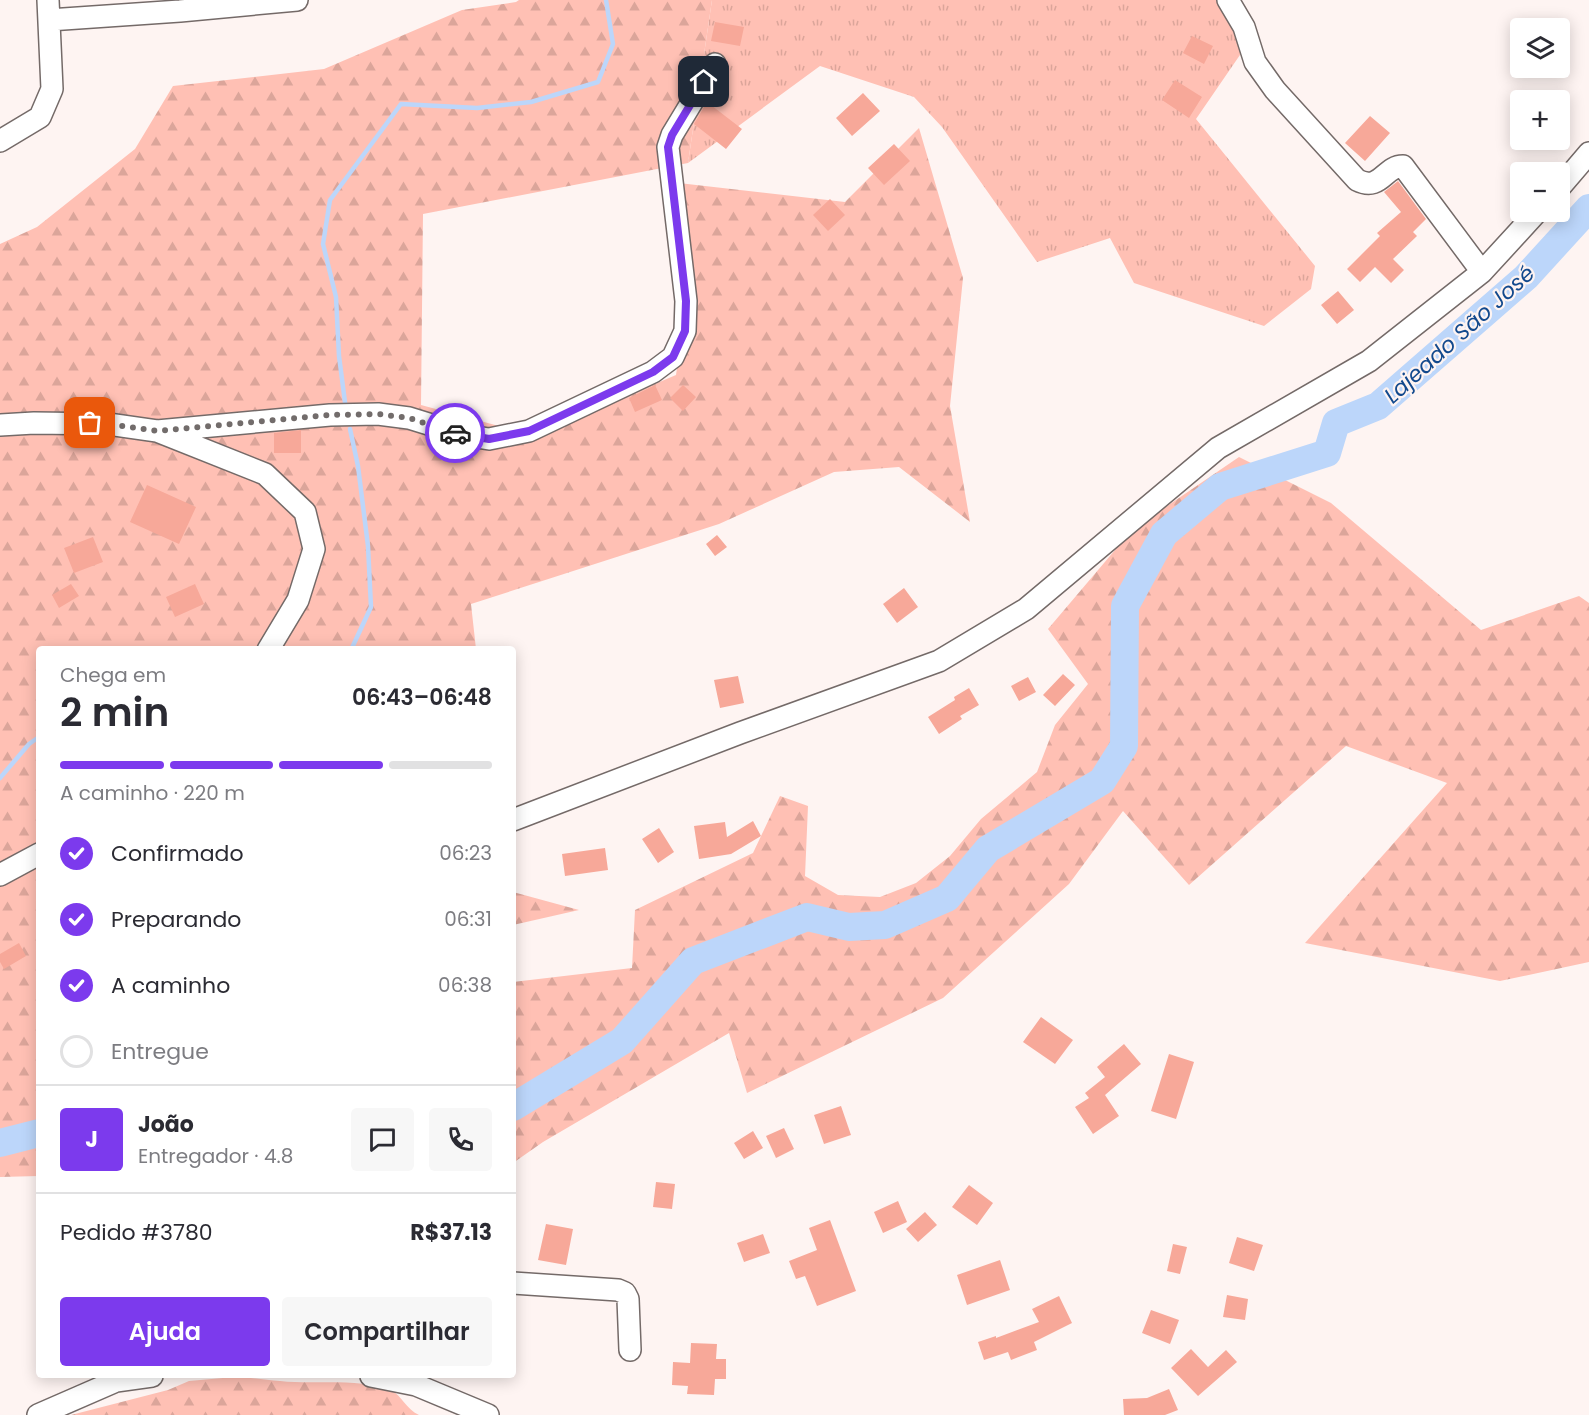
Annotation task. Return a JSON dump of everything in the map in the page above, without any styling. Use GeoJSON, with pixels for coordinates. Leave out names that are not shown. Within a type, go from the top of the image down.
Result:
{"type":"FeatureCollection","features":[{"type":"Feature","properties":{"kind":"street"},"geometry":{"type":"LineString","coordinates":[[1228,0],[1244,27],[1255,62],[1275,90],[1357,180],[1365,184],[1374,183],[1398,166],[1404,166],[1482,272]]}},
{"type":"Feature","properties":{"kind":"street"},"geometry":{"type":"LineString","coordinates":[[0,141],[40,117],[52,89],[48,10],[292,1]]}},
{"type":"Feature","properties":{"kind":"street"},"geometry":{"type":"LineString","coordinates":[[0,425],[108,424],[157,431],[330,415],[378,414],[409,418],[464,435],[489,439],[529,431],[653,372],[673,357],[685,331],[686,301],[668,147],[672,135],[715,64]]}},
{"type":"Feature","properties":{"kind":"street"},"geometry":{"type":"LineString","coordinates":[[1570,175],[1589,153]]}},
{"type":"Feature","properties":{"kind":"street"},"geometry":{"type":"LineString","coordinates":[[516,819],[740,733],[939,661],[1026,609],[1218,448],[1369,361],[1482,272],[1528,222]]}},
{"type":"Feature","properties":{"kind":"street"},"geometry":{"type":"LineString","coordinates":[[157,431],[265,474],[305,512],[314,549],[298,600],[270,646]]}},
{"type":"Feature","properties":{"kind":"street"},"geometry":{"type":"LineString","coordinates":[[0,875],[36,856]]}},
{"type":"Feature","properties":{"kind":"street"},"geometry":{"type":"LineString","coordinates":[[516,1283],[618,1290],[625,1293],[628,1299],[630,1350]]}},
{"type":"Feature","properties":{"kind":"street"},"geometry":{"type":"LineString","coordinates":[[38,1415],[116,1382],[140,1378]]}},
{"type":"Feature","properties":{"kind":"street"},"geometry":{"type":"LineString","coordinates":[[381,1378],[416,1385],[488,1415]]}},
{"type":"Feature","properties":{"kind":"green space"},"geometry":{"type":"Polygon","coordinates":[[[519,0],[712,0],[688,163],[423,214],[421,405],[529,434],[676,375],[684,319],[670,182],[845,202],[919,128],[963,278],[950,406],[970,522],[899,467],[834,472],[719,524],[471,604],[476,646],[36,646],[36,1176],[0,1177],[0,244],[37,227],[135,149],[173,86],[324,69],[462,10],[519,0]]]}},
{"type":"Feature","properties":{"kind":"green space"},"geometry":{"type":"Polygon","coordinates":[[[712,0],[1233,0],[1242,52],[1196,119],[1315,266],[1311,289],[1264,326],[1134,283],[1110,238],[1037,262],[942,127],[914,97],[820,66],[688,163],[712,0]]]}},
{"type":"Feature","properties":{"kind":"green space"},"geometry":{"type":"Polygon","coordinates":[[[1239,457],[1331,503],[1481,630],[1579,596],[1589,603],[1589,962],[1500,981],[1305,943],[1447,783],[1346,746],[1189,885],[1123,811],[1069,884],[943,998],[747,1093],[729,1033],[543,1142],[516,1161],[516,982],[632,968],[635,910],[753,853],[780,796],[808,806],[805,876],[838,895],[880,897],[916,883],[950,856],[981,819],[1037,772],[1055,725],[1088,684],[1048,629],[1132,530],[1239,457]]]}},
{"type":"Feature","properties":{"kind":"green space"},"geometry":{"type":"Polygon","coordinates":[[[516,893],[579,910],[516,924],[516,893]]]}},
{"type":"Feature","properties":{"kind":"green space"},"geometry":{"type":"Polygon","coordinates":[[[256,1378],[294,1382],[366,1384],[392,1391],[419,1415],[71,1415],[168,1390],[189,1381],[256,1378]]]}},
{"type":"Feature","properties":{"kind":"building"},"geometry":{"type":"Polygon","coordinates":[[[715,22],[744,27],[740,46],[711,41],[715,22]]]}},
{"type":"Feature","properties":{"kind":"building"},"geometry":{"type":"Polygon","coordinates":[[[1192,36],[1213,46],[1204,64],[1183,53],[1192,36]]]}},
{"type":"Feature","properties":{"kind":"building"},"geometry":{"type":"Polygon","coordinates":[[[1175,80],[1202,97],[1189,118],[1162,100],[1175,80]]]}},
{"type":"Feature","properties":{"kind":"building"},"geometry":{"type":"Polygon","coordinates":[[[863,93],[880,111],[852,136],[836,118],[863,93]]]}},
{"type":"Feature","properties":{"kind":"building"},"geometry":{"type":"Polygon","coordinates":[[[707,102],[742,129],[726,149],[694,124],[707,102]]]}},
{"type":"Feature","properties":{"kind":"building"},"geometry":{"type":"Polygon","coordinates":[[[1370,116],[1390,133],[1365,161],[1345,143],[1370,116]]]}},
{"type":"Feature","properties":{"kind":"building"},"geometry":{"type":"Polygon","coordinates":[[[894,144],[910,161],[884,185],[868,168],[894,144]]]}},
{"type":"Feature","properties":{"kind":"building"},"geometry":{"type":"Polygon","coordinates":[[[1398,181],[1426,219],[1413,232],[1417,236],[1393,259],[1404,270],[1391,283],[1375,267],[1360,282],[1347,269],[1380,236],[1377,233],[1401,212],[1384,192],[1398,181]]]}},
{"type":"Feature","properties":{"kind":"building"},"geometry":{"type":"Polygon","coordinates":[[[830,199],[845,215],[828,231],[813,215],[830,199]]]}},
{"type":"Feature","properties":{"kind":"building"},"geometry":{"type":"Polygon","coordinates":[[[1338,291],[1354,310],[1337,324],[1321,305],[1338,291]]]}},
{"type":"Feature","properties":{"kind":"building"},"geometry":{"type":"Polygon","coordinates":[[[655,385],[662,400],[635,412],[629,398],[655,385]]]}},
{"type":"Feature","properties":{"kind":"building"},"geometry":{"type":"Polygon","coordinates":[[[683,385],[696,397],[683,411],[670,398],[683,385]]]}},
{"type":"Feature","properties":{"kind":"building"},"geometry":{"type":"Polygon","coordinates":[[[301,430],[301,453],[274,453],[274,433],[301,430]]]}},
{"type":"Feature","properties":{"kind":"building"},"geometry":{"type":"Polygon","coordinates":[[[147,485],[196,507],[179,544],[130,522],[147,485]]]}},
{"type":"Feature","properties":{"kind":"building"},"geometry":{"type":"Polygon","coordinates":[[[717,535],[727,547],[715,556],[706,544],[717,535]]]}},
{"type":"Feature","properties":{"kind":"building"},"geometry":{"type":"Polygon","coordinates":[[[93,537],[103,562],[74,573],[64,548],[93,537]]]}},
{"type":"Feature","properties":{"kind":"building"},"geometry":{"type":"Polygon","coordinates":[[[71,584],[79,596],[59,608],[52,595],[71,584]]]}},
{"type":"Feature","properties":{"kind":"building"},"geometry":{"type":"Polygon","coordinates":[[[195,584],[204,604],[175,617],[166,597],[195,584]]]}},
{"type":"Feature","properties":{"kind":"building"},"geometry":{"type":"Polygon","coordinates":[[[904,588],[918,607],[897,623],[883,604],[904,588]]]}},
{"type":"Feature","properties":{"kind":"building"},"geometry":{"type":"Polygon","coordinates":[[[1063,674],[1075,685],[1055,706],[1043,695],[1063,674]]]}},
{"type":"Feature","properties":{"kind":"building"},"geometry":{"type":"Polygon","coordinates":[[[738,676],[744,703],[720,708],[714,680],[738,676]]]}},
{"type":"Feature","properties":{"kind":"building"},"geometry":{"type":"Polygon","coordinates":[[[1028,677],[1036,692],[1019,701],[1011,686],[1028,677]]]}},
{"type":"Feature","properties":{"kind":"building"},"geometry":{"type":"Polygon","coordinates":[[[969,688],[979,705],[960,716],[962,719],[939,734],[928,717],[969,688]]]}},
{"type":"Feature","properties":{"kind":"building"},"geometry":{"type":"Polygon","coordinates":[[[753,821],[761,836],[731,854],[699,859],[694,826],[725,822],[727,837],[753,821]]]}},
{"type":"Feature","properties":{"kind":"building"},"geometry":{"type":"Polygon","coordinates":[[[659,828],[674,852],[658,863],[642,839],[659,828]]]}},
{"type":"Feature","properties":{"kind":"building"},"geometry":{"type":"Polygon","coordinates":[[[605,848],[608,870],[565,876],[562,854],[605,848]]]}},
{"type":"Feature","properties":{"kind":"building"},"geometry":{"type":"Polygon","coordinates":[[[19,943],[26,956],[4,969],[0,962],[0,954],[19,943]]]}},
{"type":"Feature","properties":{"kind":"building"},"geometry":{"type":"Polygon","coordinates":[[[1041,1017],[1073,1040],[1055,1064],[1023,1042],[1041,1017]]]}},
{"type":"Feature","properties":{"kind":"building"},"geometry":{"type":"Polygon","coordinates":[[[1124,1044],[1141,1064],[1105,1095],[1119,1116],[1093,1134],[1075,1107],[1089,1098],[1085,1093],[1105,1077],[1097,1067],[1124,1044]]]}},
{"type":"Feature","properties":{"kind":"building"},"geometry":{"type":"Polygon","coordinates":[[[1169,1054],[1194,1062],[1176,1119],[1151,1111],[1169,1054]]]}},
{"type":"Feature","properties":{"kind":"building"},"geometry":{"type":"Polygon","coordinates":[[[841,1106],[851,1135],[824,1144],[814,1115],[841,1106]]]}},
{"type":"Feature","properties":{"kind":"building"},"geometry":{"type":"Polygon","coordinates":[[[784,1128],[794,1149],[776,1158],[766,1136],[784,1128]]]}},
{"type":"Feature","properties":{"kind":"building"},"geometry":{"type":"Polygon","coordinates":[[[753,1131],[763,1148],[744,1159],[734,1143],[753,1131]]]}},
{"type":"Feature","properties":{"kind":"building"},"geometry":{"type":"Polygon","coordinates":[[[656,1182],[675,1184],[672,1209],[653,1207],[656,1182]]]}},
{"type":"Feature","properties":{"kind":"building"},"geometry":{"type":"Polygon","coordinates":[[[969,1185],[993,1203],[977,1225],[952,1207],[969,1185]]]}},
{"type":"Feature","properties":{"kind":"building"},"geometry":{"type":"Polygon","coordinates":[[[898,1201],[907,1222],[883,1233],[874,1212],[898,1201]]]}},
{"type":"Feature","properties":{"kind":"building"},"geometry":{"type":"Polygon","coordinates":[[[925,1212],[937,1225],[918,1242],[906,1229],[925,1212]]]}},
{"type":"Feature","properties":{"kind":"building"},"geometry":{"type":"Polygon","coordinates":[[[830,1220],[856,1291],[817,1306],[805,1276],[796,1279],[789,1261],[817,1250],[809,1228],[830,1220]]]}},
{"type":"Feature","properties":{"kind":"building"},"geometry":{"type":"Polygon","coordinates":[[[546,1224],[573,1229],[566,1265],[538,1260],[546,1224]]]}},
{"type":"Feature","properties":{"kind":"building"},"geometry":{"type":"Polygon","coordinates":[[[763,1234],[770,1253],[744,1262],[737,1243],[763,1234]]]}},
{"type":"Feature","properties":{"kind":"building"},"geometry":{"type":"Polygon","coordinates":[[[1237,1237],[1263,1245],[1254,1271],[1229,1263],[1237,1237]]]}},
{"type":"Feature","properties":{"kind":"building"},"geometry":{"type":"Polygon","coordinates":[[[1173,1244],[1187,1247],[1180,1274],[1167,1271],[1173,1244]]]}},
{"type":"Feature","properties":{"kind":"building"},"geometry":{"type":"Polygon","coordinates":[[[1000,1260],[1010,1290],[967,1305],[957,1275],[1000,1260]]]}},
{"type":"Feature","properties":{"kind":"building"},"geometry":{"type":"Polygon","coordinates":[[[1227,1295],[1248,1299],[1245,1320],[1223,1317],[1227,1295]]]}},
{"type":"Feature","properties":{"kind":"building"},"geometry":{"type":"Polygon","coordinates":[[[1059,1296],[1072,1323],[1034,1342],[1037,1350],[1011,1360],[1008,1352],[984,1360],[978,1342],[996,1336],[996,1338],[1039,1322],[1032,1309],[1059,1296]]]}},
{"type":"Feature","properties":{"kind":"building"},"geometry":{"type":"Polygon","coordinates":[[[1151,1310],[1179,1320],[1170,1344],[1142,1333],[1151,1310]]]}},
{"type":"Feature","properties":{"kind":"building"},"geometry":{"type":"Polygon","coordinates":[[[691,1343],[717,1344],[716,1359],[726,1359],[726,1379],[715,1379],[714,1395],[687,1394],[688,1386],[672,1385],[673,1362],[690,1363],[691,1343]]]}},
{"type":"Feature","properties":{"kind":"building"},"geometry":{"type":"Polygon","coordinates":[[[1191,1349],[1208,1367],[1226,1350],[1237,1362],[1198,1396],[1171,1368],[1191,1349]]]}},
{"type":"Feature","properties":{"kind":"building"},"geometry":{"type":"Polygon","coordinates":[[[1169,1389],[1178,1410],[1165,1415],[1124,1415],[1123,1399],[1147,1398],[1169,1389]]]}},
{"type":"Feature","properties":{"kind":"waterway"},"geometry":{"type":"LineString","coordinates":[[346,410],[339,356],[336,297],[323,244],[330,200],[401,104],[477,108],[531,102],[598,82],[613,44],[606,0]]}},
{"type":"Feature","properties":{"kind":"waterway","name":"Lajeado São José"},"geometry":{"type":"LineString","coordinates":[[516,1105],[622,1041],[693,961],[807,917],[849,927],[885,925],[947,898],[988,849],[1102,781],[1124,746],[1125,606],[1164,534],[1220,487],[1327,453],[1336,423],[1378,406],[1526,277],[1589,208]]}},
{"type":"Feature","properties":{"kind":"waterway"},"geometry":{"type":"LineString","coordinates":[[350,429],[358,466],[368,546],[371,607],[353,646]]}},
{"type":"Feature","properties":{"kind":"waterway"},"geometry":{"type":"LineString","coordinates":[[0,778],[29,744],[36,739]]}},
{"type":"Feature","properties":{"kind":"waterway","name":"Lajeado São José"},"geometry":{"type":"LineString","coordinates":[[0,1143],[36,1134]]}},
{"type":"Feature","properties":{"kind":"way so far"},"geometry":{"type":"LineString","coordinates":[[90,423],[157,431],[330,415],[378,414],[409,418],[455,433]]}},
{"type":"Feature","properties":{"kind":"route"},"geometry":{"type":"LineString","coordinates":[[455,433],[489,439],[529,431],[653,372],[673,357],[685,331],[686,301],[668,147],[672,135],[704,82]]}}]}
